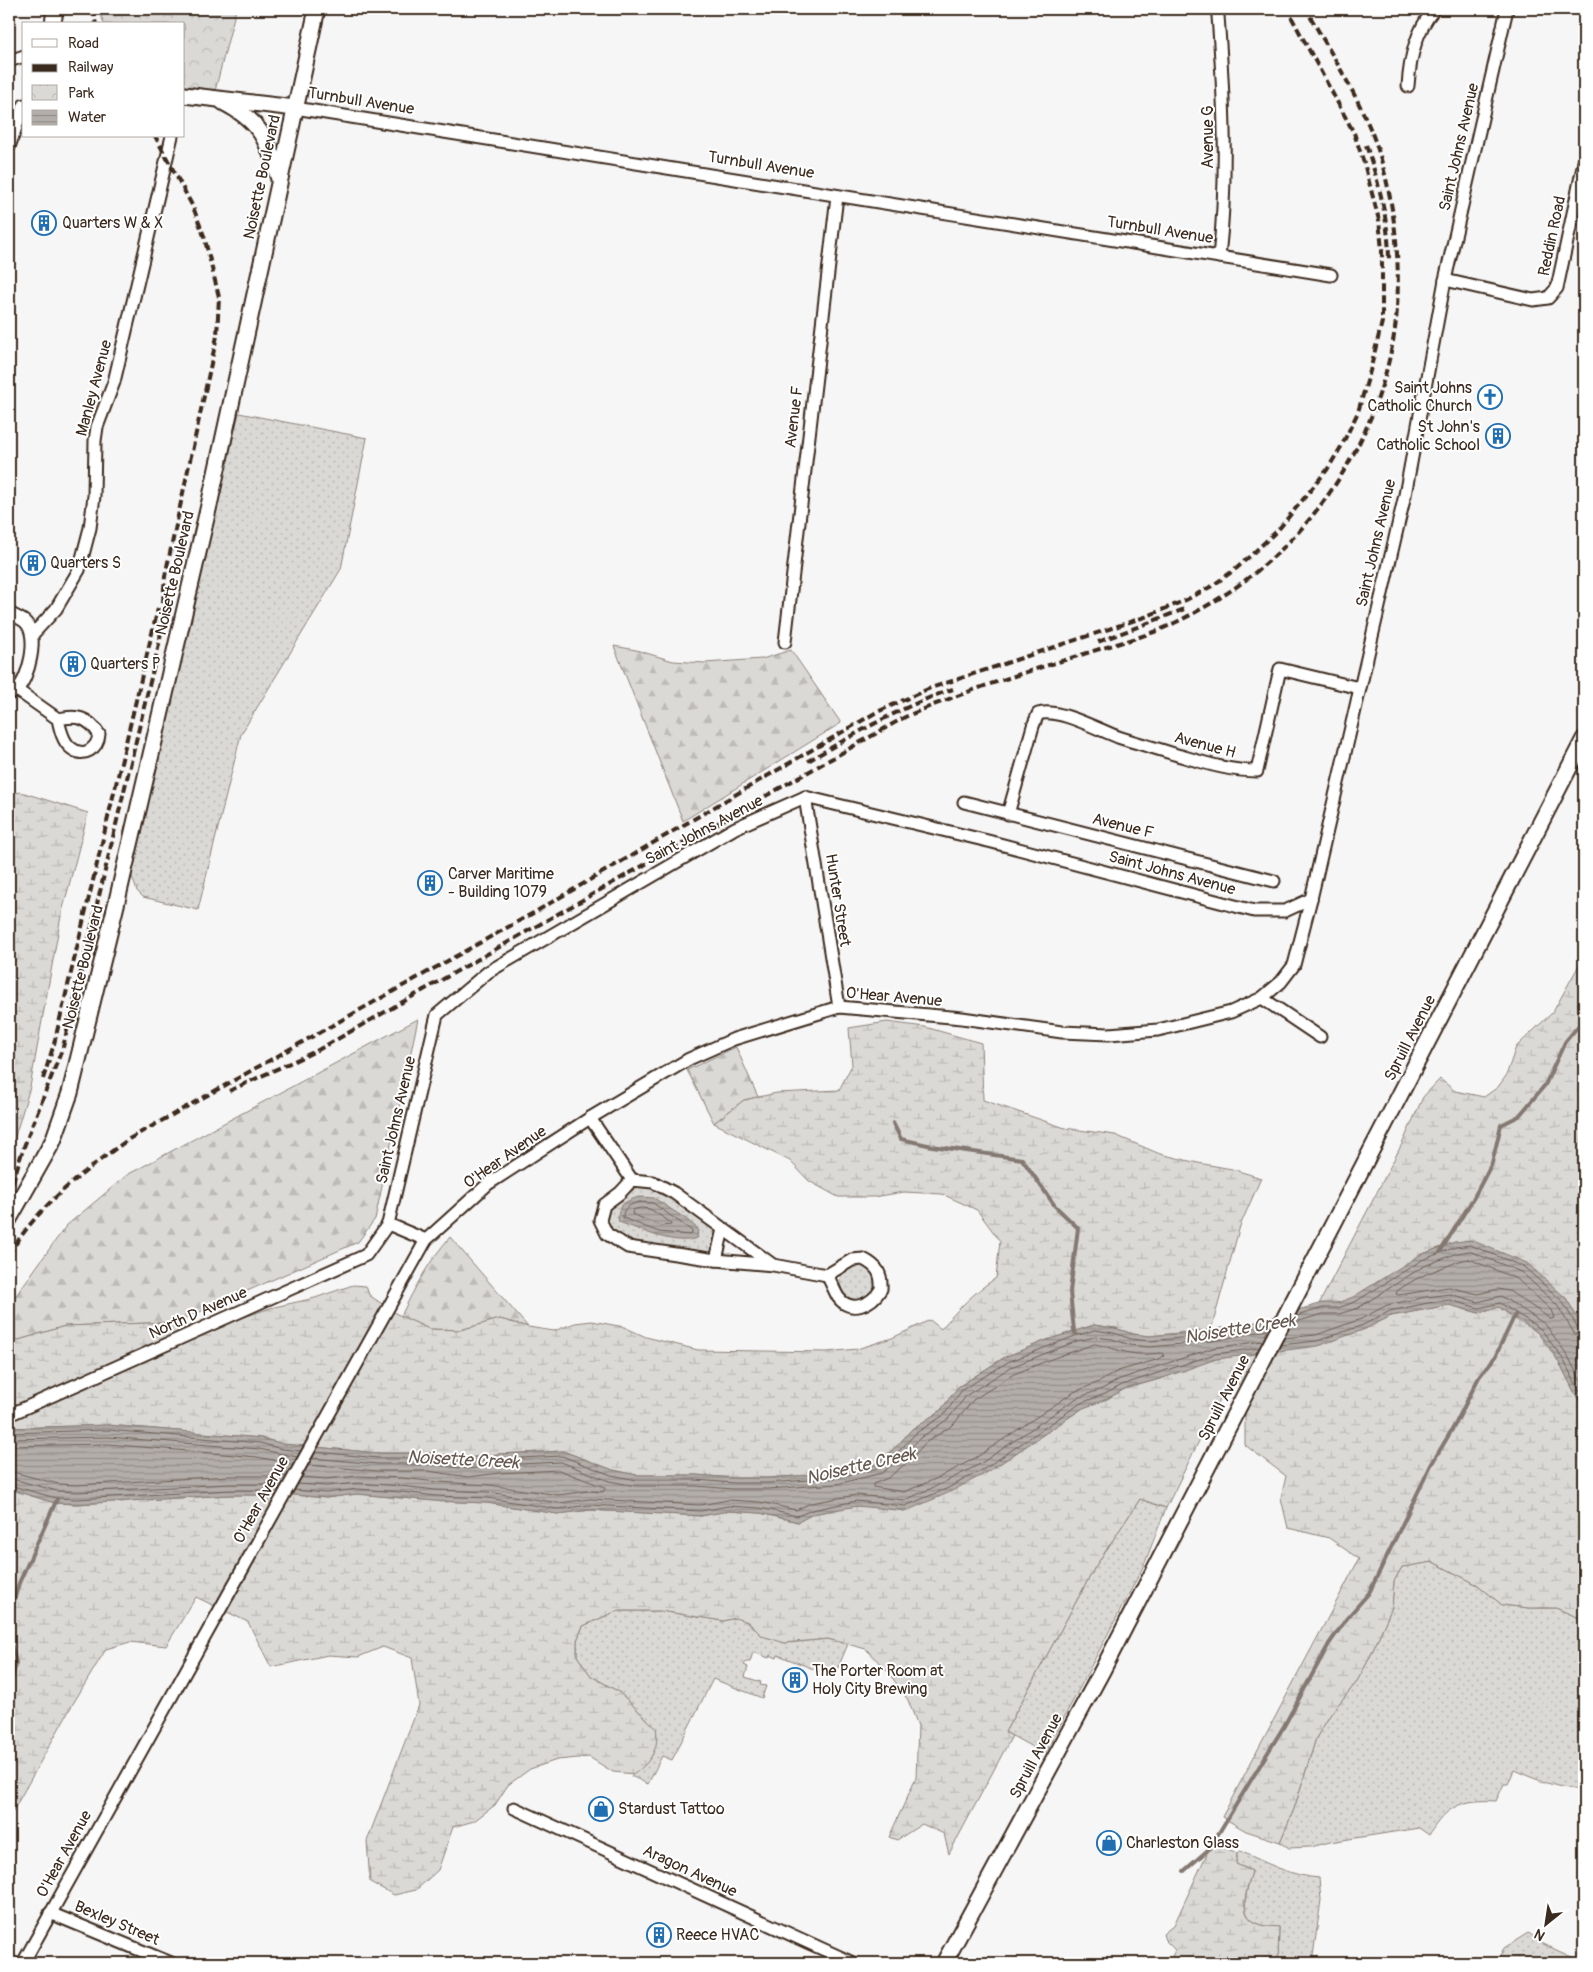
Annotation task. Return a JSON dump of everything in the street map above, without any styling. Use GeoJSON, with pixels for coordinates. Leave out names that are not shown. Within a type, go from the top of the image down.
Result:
{"type":"FeatureCollection","features":[{"type":"Feature","properties":{"kind":"street"},"geometry":{"type":"LineString","coordinates":[[53,22],[55,9]]}},
{"type":"Feature","properties":{"kind":"street","name":"Noisette Boulevard"},"geometry":{"type":"LineString","coordinates":[[9,1219],[53,1141],[70,1093],[210,501],[317,9]]}},
{"type":"Feature","properties":{"kind":"street"},"geometry":{"type":"LineString","coordinates":[[1408,86],[1414,43],[1425,20],[1434,9]]}},
{"type":"Feature","properties":{"kind":"street","name":"Saint Johns Avenue"},"geometry":{"type":"LineString","coordinates":[[388,1224],[437,1015],[488,972],[735,828],[805,797],[1001,845],[1254,911],[1285,911],[1311,899],[1405,495],[1445,280],[1507,9]]}},
{"type":"Feature","properties":{"kind":"street","name":"Avenue G"},"geometry":{"type":"LineString","coordinates":[[1218,16],[1224,114],[1224,214],[1219,257]]}},
{"type":"Feature","properties":{"kind":"street"},"geometry":{"type":"LineString","coordinates":[[9,61],[22,57]]}},
{"type":"Feature","properties":{"kind":"street","name":"Turnbull Avenue"},"geometry":{"type":"LineString","coordinates":[[185,95],[295,108],[1331,275]]}},
{"type":"Feature","properties":{"kind":"street"},"geometry":{"type":"LineString","coordinates":[[218,99],[254,123],[263,134],[279,180]]}},
{"type":"Feature","properties":{"kind":"street"},"geometry":{"type":"LineString","coordinates":[[9,147],[22,111]]}},
{"type":"Feature","properties":{"kind":"street","name":"Manley Avenue"},"geometry":{"type":"LineString","coordinates":[[32,635],[56,609],[79,570],[91,520],[97,427],[114,382],[172,138]]}},
{"type":"Feature","properties":{"kind":"street","name":"Reddin Road"},"geometry":{"type":"LineString","coordinates":[[1445,280],[1533,300],[1548,298],[1557,288],[1584,162]]}},
{"type":"Feature","properties":{"kind":"street","name":"Avenue F"},"geometry":{"type":"LineString","coordinates":[[785,642],[837,196]]}},
{"type":"Feature","properties":{"kind":"street"},"geometry":{"type":"LineString","coordinates":[[9,613],[27,623],[32,635],[32,654],[24,679],[13,692],[58,720]]}},
{"type":"Feature","properties":{"kind":"street","name":"Avenue H"},"geometry":{"type":"LineString","coordinates":[[1008,814],[1038,714],[1044,712],[1060,715],[1118,737],[1218,767],[1236,771],[1257,771],[1280,668],[1359,688]]}},
{"type":"Feature","properties":{"kind":"street","name":"Spruill Avenue"},"geometry":{"type":"LineString","coordinates":[[944,1963],[1102,1671],[1584,739]]}},
{"type":"Feature","properties":{"kind":"street","name":"Hunter Street"},"geometry":{"type":"LineString","coordinates":[[805,797],[839,1008]]}},
{"type":"Feature","properties":{"kind":"street","name":"Avenue F"},"geometry":{"type":"LineString","coordinates":[[964,802],[1274,881]]}},
{"type":"Feature","properties":{"kind":"street","name":"O'Hear Avenue"},"geometry":{"type":"LineString","coordinates":[[23,1963],[426,1240],[488,1184],[590,1118],[689,1059],[734,1039],[839,1008],[962,1018],[1062,1032],[1109,1034],[1158,1030],[1209,1019],[1231,1012],[1262,998],[1281,982],[1294,965],[1311,899]]}},
{"type":"Feature","properties":{"kind":"street"},"geometry":{"type":"LineString","coordinates":[[1262,998],[1320,1037]]}},
{"type":"Feature","properties":{"kind":"street"},"geometry":{"type":"LineString","coordinates":[[590,1118],[632,1180]]}},
{"type":"Feature","properties":{"kind":"street"},"geometry":{"type":"LineString","coordinates":[[632,1180],[653,1182],[674,1193],[773,1265]]}},
{"type":"Feature","properties":{"kind":"street"},"geometry":{"type":"LineString","coordinates":[[632,1180],[620,1193],[604,1205],[600,1220],[607,1234],[628,1247],[716,1260],[773,1265],[827,1275],[852,1260],[863,1259],[872,1263],[879,1271],[881,1289],[872,1301],[860,1306],[853,1306],[839,1298],[827,1275]]}},
{"type":"Feature","properties":{"kind":"street"},"geometry":{"type":"LineString","coordinates":[[388,1224],[426,1240]]}},
{"type":"Feature","properties":{"kind":"street","name":"North D Avenue"},"geometry":{"type":"LineString","coordinates":[[9,1415],[366,1255],[388,1224]]}},
{"type":"Feature","properties":{"kind":"street"},"geometry":{"type":"LineString","coordinates":[[716,1260],[723,1228]]}},
{"type":"Feature","properties":{"kind":"street","name":"Aragon Avenue"},"geometry":{"type":"LineString","coordinates":[[514,1808],[853,1963]]}},
{"type":"Feature","properties":{"kind":"street","name":"Bexley Street"},"geometry":{"type":"LineString","coordinates":[[50,1913],[171,1963]]}},
{"type":"Feature","properties":{"kind":"green space"},"geometry":{"type":"Polygon","coordinates":[[[99,9],[236,9],[215,91],[185,86],[185,22],[103,22],[99,9]]]}},
{"type":"Feature","properties":{"kind":"green space"},"geometry":{"type":"Polygon","coordinates":[[[239,413],[367,438],[341,569],[241,734],[198,910],[143,897],[137,891],[130,871],[239,413]]]}},
{"type":"Feature","properties":{"kind":"green space"},"geometry":{"type":"Polygon","coordinates":[[[614,646],[636,650],[673,661],[705,663],[762,659],[791,650],[841,723],[683,821],[614,646]]]}},
{"type":"Feature","properties":{"kind":"green space"},"geometry":{"type":"Polygon","coordinates":[[[21,792],[88,813],[61,916],[30,1087],[9,1156],[9,794],[21,792]]]}},
{"type":"Feature","properties":{"kind":"green space"},"geometry":{"type":"Polygon","coordinates":[[[1584,956],[1584,1329],[1566,1298],[1455,1242],[1420,1255],[1353,1298],[1337,1303],[1319,1304],[1403,1142],[1423,1097],[1440,1079],[1455,1091],[1484,1097],[1498,1087],[1506,1076],[1516,1047],[1553,1012],[1584,956]]]}},
{"type":"Feature","properties":{"kind":"green space"},"geometry":{"type":"Polygon","coordinates":[[[418,1019],[375,1219],[358,1242],[177,1322],[65,1326],[9,1343],[9,1305],[66,1226],[127,1175],[418,1019]]]}},
{"type":"Feature","properties":{"kind":"green space"},"geometry":{"type":"Polygon","coordinates":[[[887,1022],[925,1027],[981,1043],[983,1100],[1065,1128],[1115,1135],[1160,1154],[1232,1169],[1261,1178],[1240,1226],[1211,1330],[1149,1336],[1094,1325],[1047,1340],[1005,1357],[958,1387],[940,1411],[912,1429],[898,1445],[876,1464],[835,1473],[768,1478],[637,1475],[613,1470],[563,1451],[498,1454],[468,1458],[429,1453],[379,1453],[283,1444],[261,1438],[108,1425],[9,1428],[9,1343],[65,1326],[177,1322],[202,1332],[270,1308],[315,1298],[353,1285],[366,1286],[369,1295],[397,1314],[429,1329],[460,1330],[500,1319],[528,1327],[554,1331],[575,1323],[592,1321],[624,1327],[646,1337],[698,1350],[827,1352],[857,1349],[892,1338],[930,1320],[941,1329],[967,1301],[996,1278],[1000,1241],[977,1210],[942,1194],[904,1192],[874,1197],[838,1197],[809,1181],[790,1161],[714,1123],[744,1100],[777,1093],[839,1090],[852,1065],[849,1028],[887,1022]]]}},
{"type":"Feature","properties":{"kind":"green space"},"geometry":{"type":"Polygon","coordinates":[[[736,1047],[758,1097],[744,1100],[714,1123],[687,1070],[736,1047]]]}},
{"type":"Feature","properties":{"kind":"green space"},"geometry":{"type":"Polygon","coordinates":[[[644,1186],[673,1197],[692,1210],[716,1231],[716,1238],[711,1249],[705,1254],[662,1249],[629,1241],[616,1234],[609,1225],[608,1213],[610,1207],[622,1195],[644,1186]]]}},
{"type":"Feature","properties":{"kind":"green space"},"geometry":{"type":"Polygon","coordinates":[[[450,1237],[528,1327],[500,1319],[460,1330],[429,1329],[401,1316],[435,1255],[450,1237]]]}},
{"type":"Feature","properties":{"kind":"green space"},"geometry":{"type":"Polygon","coordinates":[[[858,1264],[871,1269],[876,1282],[871,1295],[858,1300],[845,1295],[840,1282],[845,1269],[858,1264]]]}},
{"type":"Feature","properties":{"kind":"green space"},"geometry":{"type":"Polygon","coordinates":[[[1449,1305],[1479,1313],[1499,1307],[1537,1332],[1559,1362],[1584,1410],[1584,1620],[1556,1608],[1502,1605],[1478,1585],[1433,1562],[1402,1567],[1394,1581],[1392,1607],[1369,1659],[1356,1683],[1332,1712],[1316,1738],[1294,1809],[1280,1842],[1246,1831],[1222,1817],[1359,1559],[1329,1538],[1288,1528],[1281,1498],[1286,1476],[1245,1445],[1245,1391],[1231,1376],[1166,1508],[1140,1499],[1095,1567],[1005,1732],[1012,1736],[949,1854],[944,1834],[922,1824],[897,1840],[889,1837],[916,1778],[918,1726],[908,1700],[889,1673],[866,1649],[828,1639],[785,1643],[762,1636],[748,1622],[735,1618],[723,1621],[661,1611],[617,1611],[583,1626],[577,1640],[577,1656],[591,1676],[619,1692],[656,1728],[655,1748],[645,1765],[634,1774],[613,1772],[589,1757],[557,1760],[530,1769],[508,1785],[495,1805],[474,1821],[453,1827],[438,1870],[416,1890],[394,1895],[370,1882],[367,1841],[419,1705],[412,1658],[383,1647],[358,1657],[328,1655],[271,1667],[248,1622],[196,1597],[166,1646],[130,1642],[106,1649],[9,1818],[9,1489],[55,1503],[77,1504],[230,1495],[295,1495],[326,1498],[357,1494],[435,1501],[487,1503],[558,1514],[590,1510],[701,1516],[728,1511],[760,1513],[798,1522],[813,1514],[835,1509],[857,1506],[878,1507],[986,1473],[1083,1408],[1107,1399],[1125,1389],[1163,1378],[1187,1368],[1216,1359],[1279,1350],[1349,1335],[1391,1316],[1449,1305]]]}},
{"type":"Feature","properties":{"kind":"green space"},"geometry":{"type":"Polygon","coordinates":[[[1140,1499],[1166,1508],[1144,1565],[1045,1754],[1005,1732],[1095,1567],[1140,1499]]]}},
{"type":"Feature","properties":{"kind":"green space"},"geometry":{"type":"Polygon","coordinates":[[[1433,1562],[1478,1585],[1502,1605],[1556,1608],[1584,1620],[1584,1790],[1557,1786],[1514,1770],[1508,1784],[1504,1784],[1496,1801],[1474,1801],[1457,1806],[1442,1817],[1429,1835],[1419,1828],[1330,1842],[1311,1847],[1289,1848],[1280,1842],[1294,1809],[1316,1738],[1332,1712],[1356,1683],[1369,1659],[1392,1607],[1394,1581],[1402,1567],[1433,1562]]]}},
{"type":"Feature","properties":{"kind":"green space"},"geometry":{"type":"Polygon","coordinates":[[[617,1611],[661,1611],[723,1621],[735,1618],[742,1619],[753,1628],[785,1643],[828,1639],[848,1644],[834,1677],[778,1655],[777,1658],[770,1655],[769,1658],[753,1652],[750,1662],[746,1662],[744,1665],[748,1667],[745,1677],[761,1682],[760,1685],[766,1686],[762,1698],[713,1679],[672,1760],[662,1756],[648,1784],[631,1776],[651,1757],[655,1747],[656,1728],[619,1692],[591,1676],[577,1656],[577,1640],[583,1626],[617,1611]]]}},
{"type":"Feature","properties":{"kind":"green space"},"geometry":{"type":"Polygon","coordinates":[[[1211,1842],[1237,1853],[1236,1864],[1252,1871],[1246,1893],[1245,1908],[1247,1915],[1259,1924],[1279,1927],[1278,1963],[1169,1963],[1175,1950],[1165,1940],[1163,1934],[1174,1925],[1211,1842]]]}},
{"type":"Feature","properties":{"kind":"green space"},"geometry":{"type":"Polygon","coordinates":[[[1240,1851],[1288,1871],[1319,1878],[1321,1900],[1312,1963],[1278,1963],[1279,1927],[1261,1925],[1252,1920],[1248,1915],[1245,1901],[1252,1871],[1236,1864],[1237,1853],[1240,1851]]]}},
{"type":"Feature","properties":{"kind":"green space"},"geometry":{"type":"Polygon","coordinates":[[[1528,1933],[1537,1941],[1584,1961],[1584,1963],[1496,1963],[1504,1948],[1528,1933]]]}},
{"type":"Feature","properties":{"kind":"water"},"geometry":{"type":"Polygon","coordinates":[[[640,1197],[654,1198],[686,1219],[698,1229],[697,1238],[688,1240],[668,1239],[619,1222],[620,1208],[626,1202],[640,1197]]]}},
{"type":"Feature","properties":{"kind":"water","name":"Noisette Creek"},"geometry":{"type":"Polygon","coordinates":[[[1471,1240],[1527,1263],[1566,1298],[1584,1329],[1584,1410],[1552,1351],[1535,1330],[1499,1307],[1479,1313],[1449,1305],[1391,1316],[1365,1329],[1318,1346],[1216,1359],[1163,1378],[1124,1389],[1107,1399],[1083,1408],[986,1473],[948,1493],[906,1511],[857,1506],[813,1514],[798,1522],[760,1513],[728,1511],[701,1516],[590,1510],[558,1514],[487,1503],[435,1501],[357,1494],[326,1498],[295,1495],[230,1495],[77,1504],[55,1503],[9,1489],[9,1428],[108,1425],[261,1438],[283,1444],[379,1453],[429,1453],[468,1458],[498,1454],[563,1451],[613,1470],[637,1475],[768,1478],[835,1473],[876,1464],[898,1445],[912,1429],[940,1411],[958,1387],[1005,1357],[1047,1340],[1094,1325],[1149,1336],[1211,1330],[1256,1322],[1322,1303],[1337,1303],[1353,1297],[1420,1255],[1455,1242],[1471,1240]]]}},
{"type":"Feature","properties":{"kind":"waterway"},"geometry":{"type":"LineString","coordinates":[[1440,1252],[1473,1199],[1492,1163],[1501,1125],[1519,1116],[1545,1085],[1565,1042],[1584,1019]]}},
{"type":"Feature","properties":{"kind":"waterway"},"geometry":{"type":"LineString","coordinates":[[893,1123],[901,1139],[932,1146],[1022,1159],[1055,1206],[1078,1228],[1070,1292],[1074,1331],[1076,1334]]}},
{"type":"Feature","properties":{"kind":"waterway"},"geometry":{"type":"LineString","coordinates":[[1184,1871],[1209,1849],[1284,1726],[1329,1644],[1347,1618],[1369,1593],[1431,1465],[1456,1423],[1479,1377],[1495,1357],[1515,1315]]}},
{"type":"Feature","properties":{"kind":"waterway"},"geometry":{"type":"LineString","coordinates":[[9,1619],[19,1583],[57,1499]]}},
{"type":"Feature","properties":{"kind":"waterway"},"geometry":{"type":"LineString","coordinates":[[9,1635],[16,1663],[9,1691]]}},
{"type":"Feature","properties":{"kind":"railway"},"geometry":{"type":"LineString","coordinates":[[92,9],[95,22]]}},
{"type":"Feature","properties":{"kind":"railway"},"geometry":{"type":"LineString","coordinates":[[9,1255],[20,1237],[47,1205],[95,1164],[129,1139],[535,912],[875,713],[928,689],[1145,617],[1186,600],[1212,586],[1237,568],[1278,530],[1327,470],[1341,447],[1358,412],[1382,322],[1382,250],[1379,220],[1364,163],[1354,133],[1287,9]]}},
{"type":"Feature","properties":{"kind":"railway"},"geometry":{"type":"LineString","coordinates":[[229,1091],[318,1050],[905,717],[992,683],[1159,630],[1229,592],[1260,568],[1288,542],[1314,514],[1337,482],[1373,412],[1392,348],[1398,290],[1396,235],[1386,181],[1376,143],[1358,103],[1306,9]]}},
{"type":"Feature","properties":{"kind":"railway"},"geometry":{"type":"LineString","coordinates":[[9,1194],[23,1149],[63,1047],[160,640],[165,576],[217,336],[219,297],[204,236],[193,207],[156,138]]}},
{"type":"Feature","properties":{"kind":"railway"},"geometry":{"type":"LineString","coordinates":[[1366,145],[1382,202],[1389,247],[1389,262]]}},
{"type":"Feature","properties":{"kind":"railway"},"geometry":{"type":"LineString","coordinates":[[43,1079],[54,1044],[158,608]]}},
{"type":"Feature","properties":{"kind":"railway"},"geometry":{"type":"LineString","coordinates":[[1098,642],[1187,608]]}},
{"type":"Feature","properties":{"kind":"railway"},"geometry":{"type":"LineString","coordinates":[[808,761],[897,712],[953,689]]}},
{"type":"Feature","properties":{"kind":"place","name":"Quarters W & X"},"geometry":{"type":"Point","coordinates":[44,223]}},
{"type":"Feature","properties":{"kind":"place","name":"Saint Johns Catholic Church"},"geometry":{"type":"Point","coordinates":[1490,397]}},
{"type":"Feature","properties":{"kind":"place","name":"St John's Catholic School"},"geometry":{"type":"Point","coordinates":[1498,436]}},
{"type":"Feature","properties":{"kind":"place","name":"Quarters S"},"geometry":{"type":"Point","coordinates":[33,563]}},
{"type":"Feature","properties":{"kind":"place","name":"Quarters P"},"geometry":{"type":"Point","coordinates":[73,664]}},
{"type":"Feature","properties":{"kind":"place","name":"Carver Maritime - Building 1079"},"geometry":{"type":"Point","coordinates":[430,883]}},
{"type":"Feature","properties":{"kind":"place","name":"The Porter Room at Holy City Brewing"},"geometry":{"type":"Point","coordinates":[795,1680]}},
{"type":"Feature","properties":{"kind":"place","name":"Stardust Tattoo"},"geometry":{"type":"Point","coordinates":[601,1809]}},
{"type":"Feature","properties":{"kind":"place","name":"Charleston Glass"},"geometry":{"type":"Point","coordinates":[1109,1843]}},
{"type":"Feature","properties":{"kind":"place","name":"Reece HVAC"},"geometry":{"type":"Point","coordinates":[659,1935]}}]}
